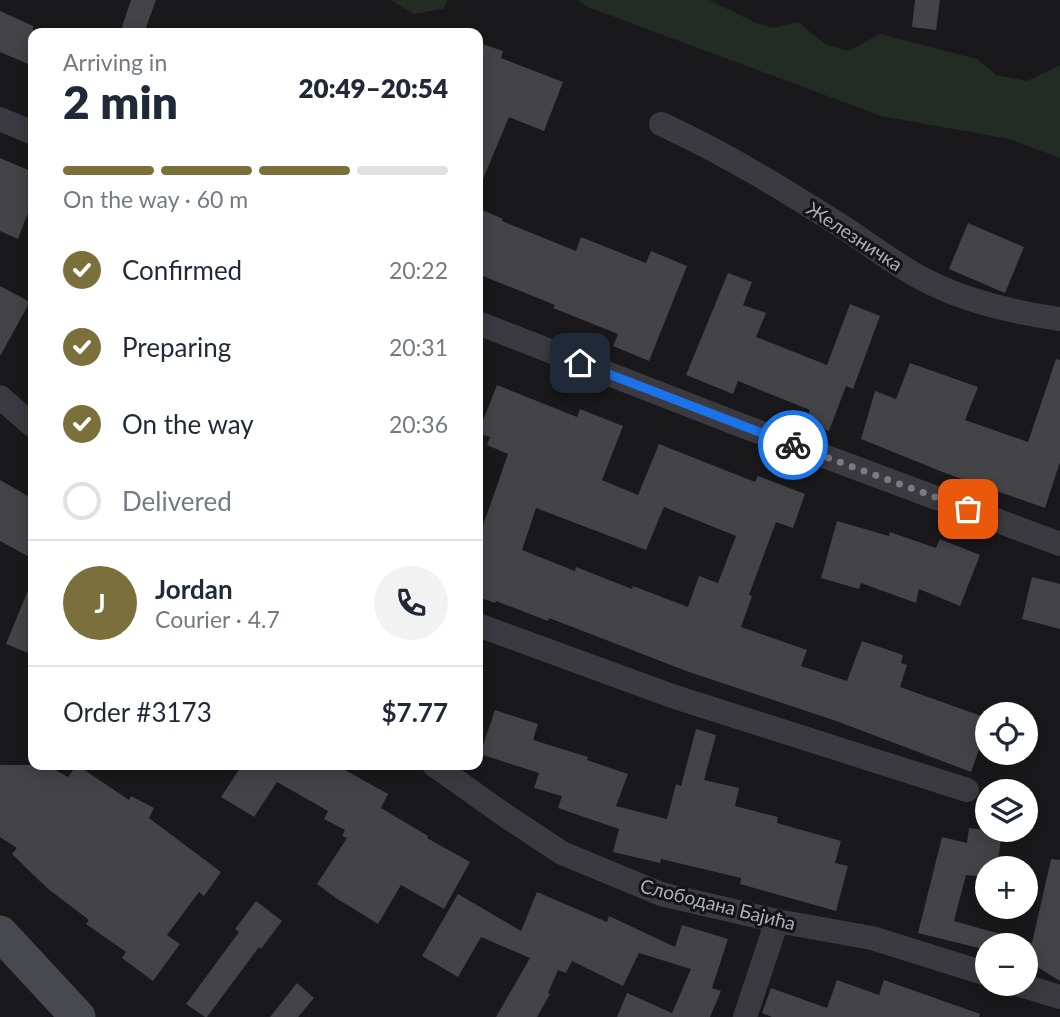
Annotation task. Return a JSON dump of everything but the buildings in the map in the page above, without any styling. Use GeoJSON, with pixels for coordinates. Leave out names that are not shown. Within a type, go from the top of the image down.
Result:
{"type":"FeatureCollection","features":[{"type":"Feature","properties":{"kind":"main road"},"geometry":{"type":"LineString","coordinates":[[0,933],[78,1017]]}},
{"type":"Feature","properties":{"kind":"street"},"geometry":{"type":"LineString","coordinates":[[0,119],[28,131]]}},
{"type":"Feature","properties":{"kind":"street","name":"Железничка"},"geometry":{"type":"LineString","coordinates":[[661,124],[754,170],[899,266],[937,286],[984,304],[1060,319]]}},
{"type":"Feature","properties":{"kind":"street"},"geometry":{"type":"LineString","coordinates":[[483,325],[747,428],[1060,544]]}},
{"type":"Feature","properties":{"kind":"street"},"geometry":{"type":"LineString","coordinates":[[0,397],[28,422]]}},
{"type":"Feature","properties":{"kind":"street"},"geometry":{"type":"LineString","coordinates":[[483,627],[672,696],[967,790]]}},
{"type":"Feature","properties":{"kind":"street","name":"Слободана Бајића"},"geometry":{"type":"LineString","coordinates":[[441,770],[562,853],[661,894],[777,921],[872,938],[975,970]]}},
{"type":"Feature","properties":{"kind":"street"},"geometry":{"type":"LineString","coordinates":[[745,1017],[777,921]]}},
{"type":"Feature","properties":{"kind":"street"},"geometry":{"type":"LineString","coordinates":[[1038,990],[1060,997]]}},
{"type":"Feature","properties":{"kind":"shaded area"},"geometry":{"type":"Polygon","coordinates":[[[390,0],[448,0],[443,9],[414,14],[390,0]]]}},
{"type":"Feature","properties":{"kind":"shaded area"},"geometry":{"type":"Polygon","coordinates":[[[578,0],[709,0],[772,28],[798,22],[825,44],[848,51],[880,34],[977,59],[996,75],[1027,81],[1060,65],[1060,158],[1009,139],[881,116],[588,7],[578,0]]]}},
{"type":"Feature","properties":{"kind":"way so far"},"geometry":{"type":"LineString","coordinates":[[793,445],[968,509]]}},
{"type":"Feature","properties":{"kind":"route"},"geometry":{"type":"LineString","coordinates":[[580,363],[793,445]]}}]}
